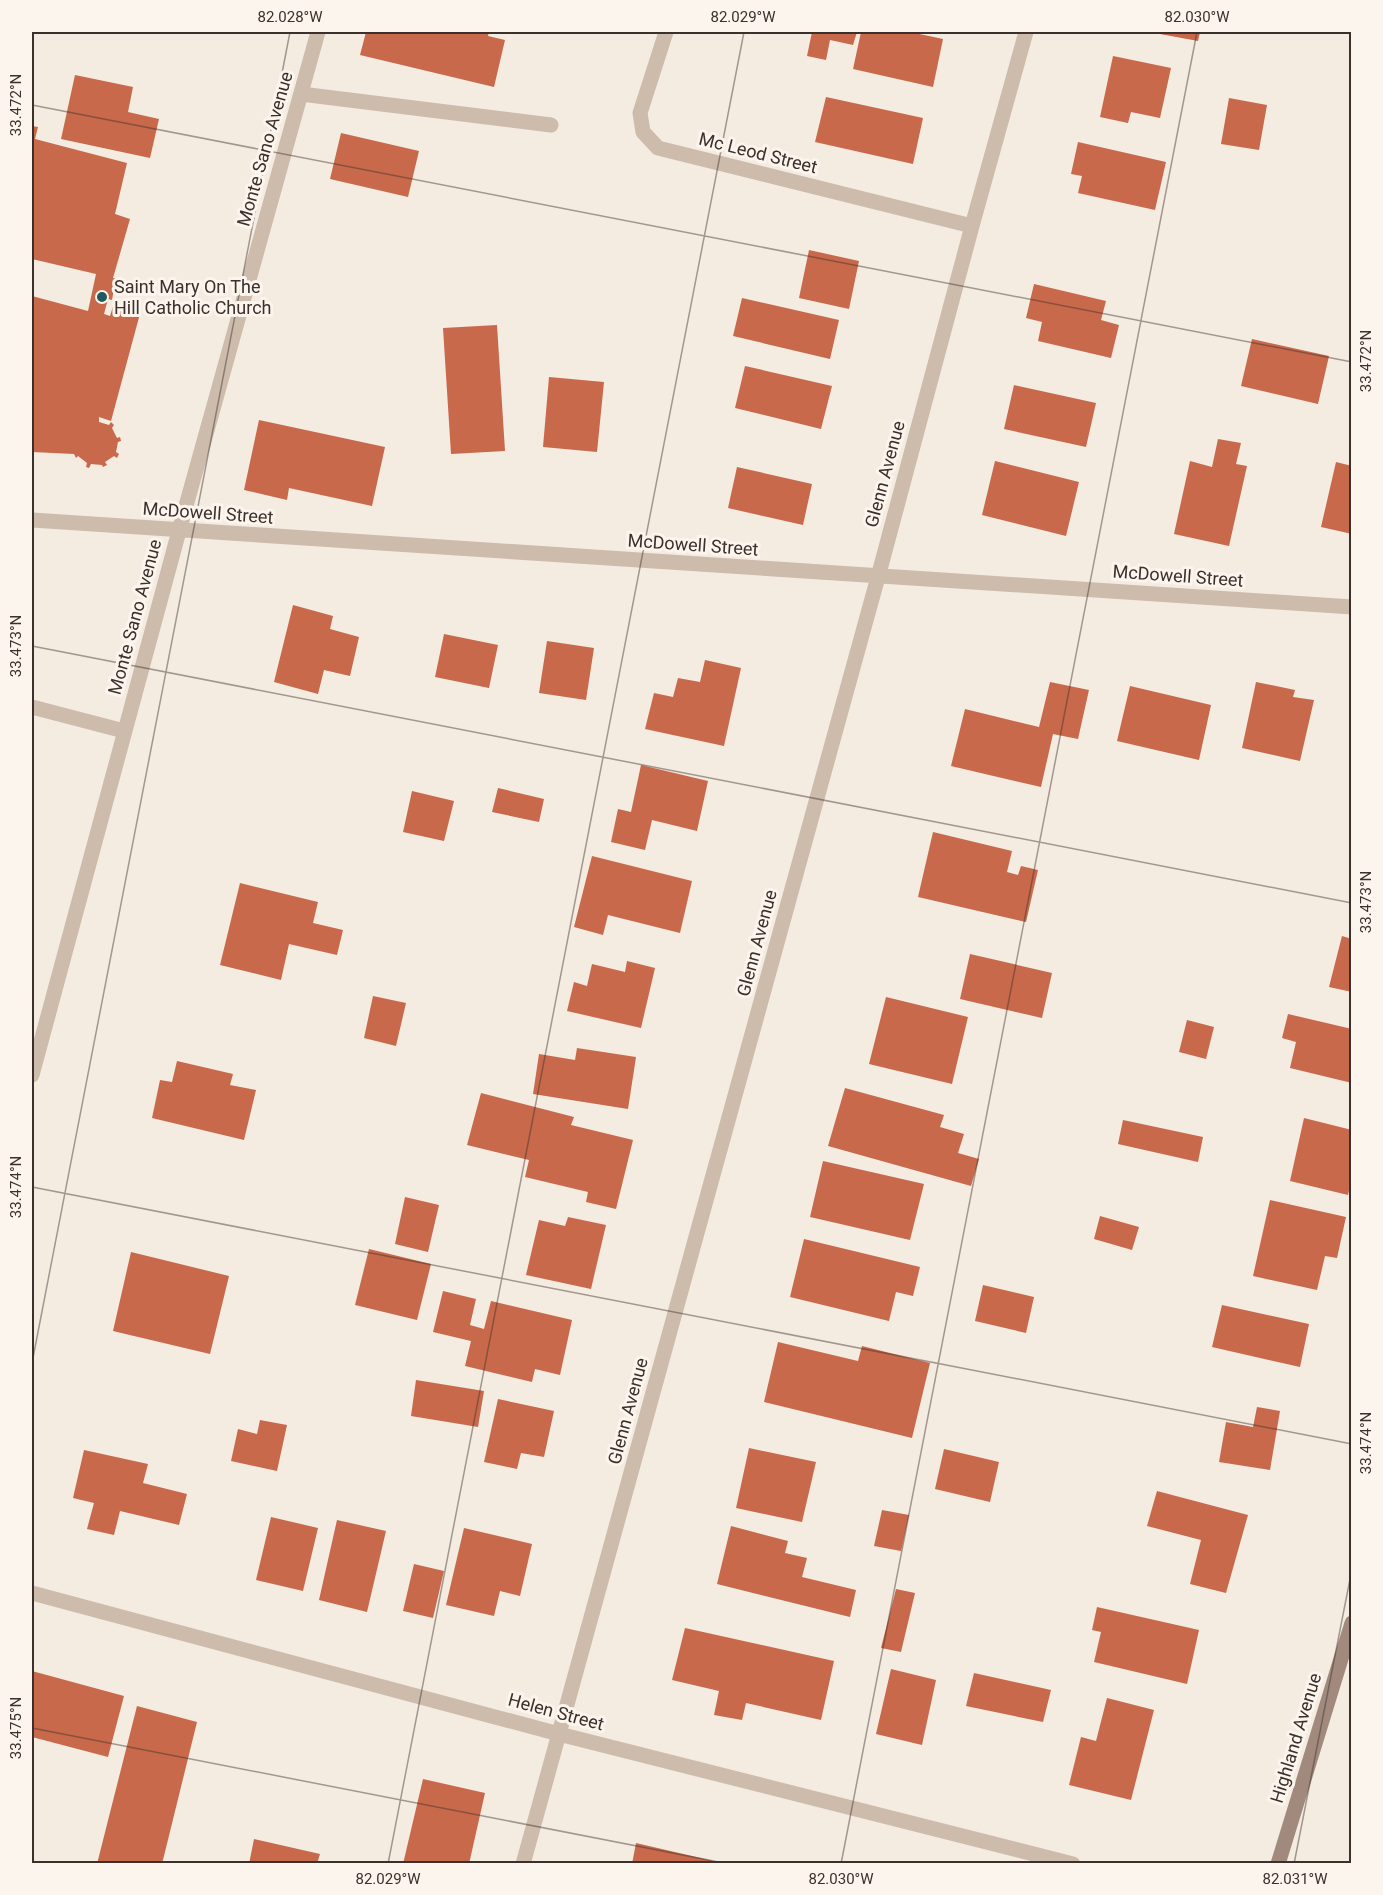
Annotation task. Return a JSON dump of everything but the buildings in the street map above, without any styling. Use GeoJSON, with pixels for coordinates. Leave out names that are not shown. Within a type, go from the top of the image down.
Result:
{"type":"FeatureCollection","features":[{"type":"Feature","properties":{"kind":"main road","name":"Highland Avenue"},"geometry":{"type":"LineString","coordinates":[[1278,1863],[1350,1631]]}},
{"type":"Feature","properties":{"kind":"street","name":"Monte Sano Avenue"},"geometry":{"type":"LineString","coordinates":[[32,1075],[124,731],[318,32]]}},
{"type":"Feature","properties":{"kind":"street","name":"Mc Leod Street"},"geometry":{"type":"LineString","coordinates":[[666,32],[640,113],[643,132],[658,148],[972,226]]}},
{"type":"Feature","properties":{"kind":"street","name":"Glenn Avenue"},"geometry":{"type":"LineString","coordinates":[[523,1863],[1026,32]]}},
{"type":"Feature","properties":{"kind":"street"},"geometry":{"type":"LineString","coordinates":[[301,94],[551,126]]}},
{"type":"Feature","properties":{"kind":"street","name":"McDowell Street"},"geometry":{"type":"LineString","coordinates":[[32,520],[1352,607]]}},
{"type":"Feature","properties":{"kind":"street"},"geometry":{"type":"LineString","coordinates":[[32,707],[124,731]]}},
{"type":"Feature","properties":{"kind":"street","name":"Helen Street"},"geometry":{"type":"LineString","coordinates":[[32,1593],[559,1734],[1073,1863]]}},
{"type":"Feature","properties":{"kind":"place","name":"Saint Mary On The Hill Catholic Church"},"geometry":{"type":"Point","coordinates":[102,297]}}]}
